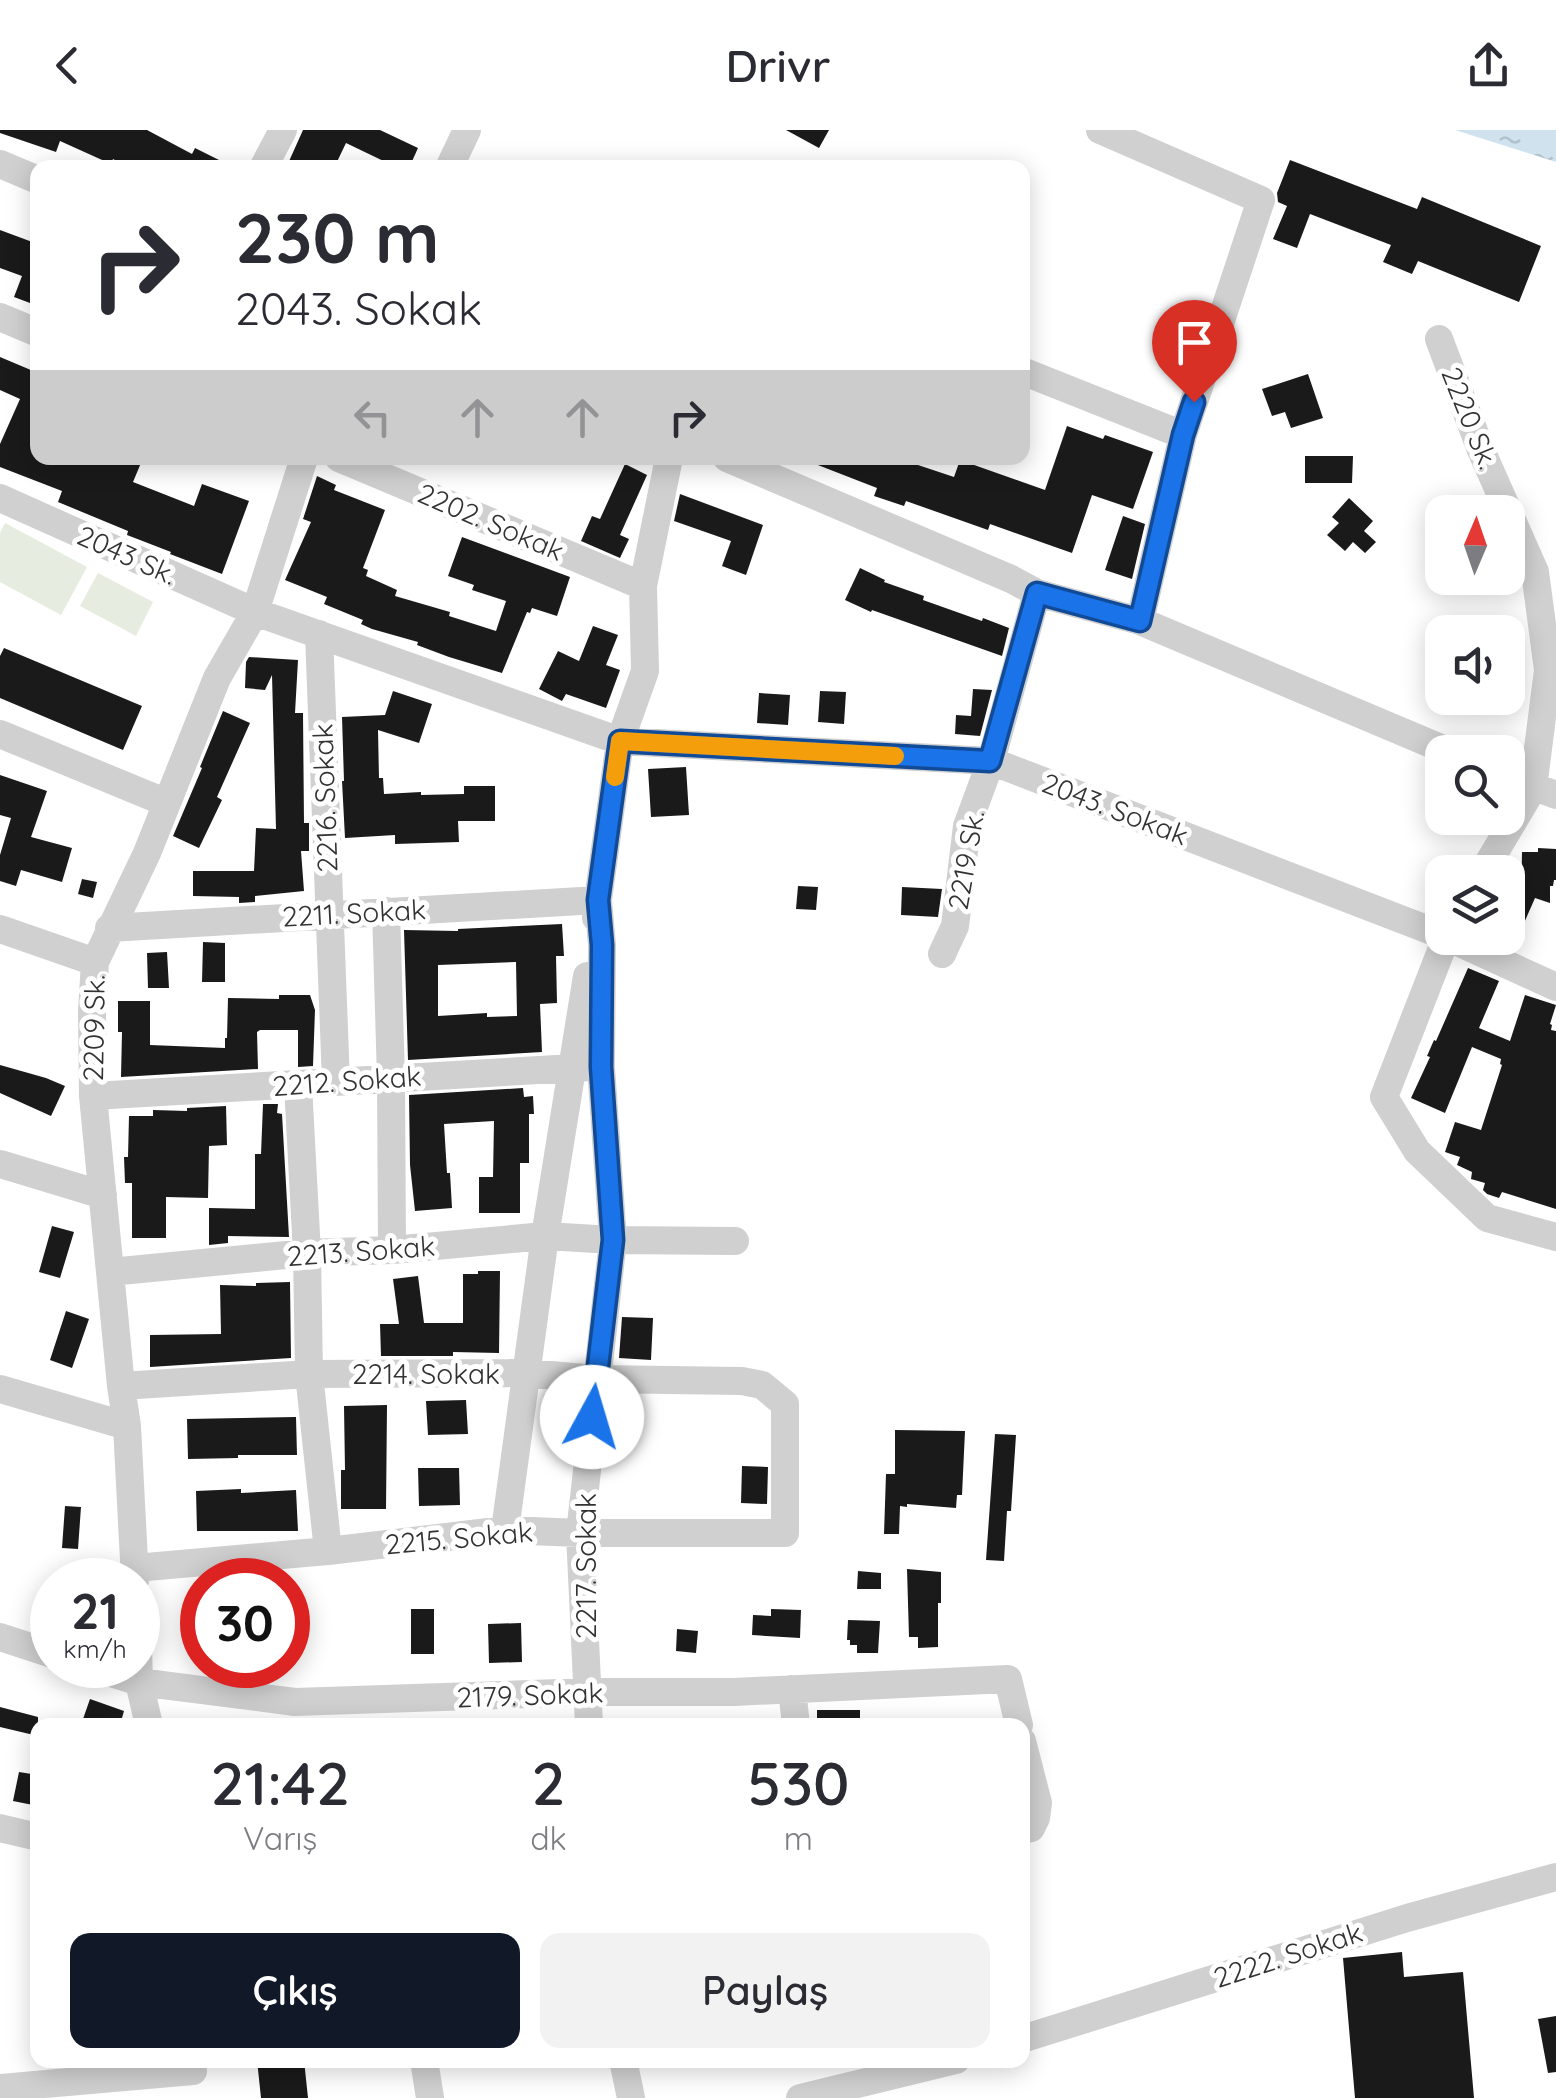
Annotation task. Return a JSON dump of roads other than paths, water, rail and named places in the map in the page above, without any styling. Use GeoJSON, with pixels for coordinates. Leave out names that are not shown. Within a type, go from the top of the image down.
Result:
{"type":"FeatureCollection","features":[{"type":"Feature","properties":{"kind":"street"},"geometry":{"type":"LineString","coordinates":[[267,160],[283,130]]}},
{"type":"Feature","properties":{"kind":"street"},"geometry":{"type":"LineString","coordinates":[[453,160],[467,130]]}},
{"type":"Feature","properties":{"kind":"street"},"geometry":{"type":"LineString","coordinates":[[1100,130],[1261,200],[1183,435],[1140,621]]}},
{"type":"Feature","properties":{"kind":"street"},"geometry":{"type":"LineString","coordinates":[[0,164],[30,177]]}},
{"type":"Feature","properties":{"kind":"street"},"geometry":{"type":"LineString","coordinates":[[0,318],[30,330]]}},
{"type":"Feature","properties":{"kind":"street","name":"2220 Sk."},"geometry":{"type":"LineString","coordinates":[[1438,339],[1535,572],[1548,670],[1532,787]]}},
{"type":"Feature","properties":{"kind":"street"},"geometry":{"type":"LineString","coordinates":[[1030,374],[1183,435]]}},
{"type":"Feature","properties":{"kind":"street","name":"2209 Sk."},"geometry":{"type":"LineString","coordinates":[[134,1558],[127,1426],[93,1096],[95,962],[146,853],[217,678],[255,612],[302,465]]}},
{"type":"Feature","properties":{"kind":"street","name":"2202. Sokak"},"geometry":{"type":"LineString","coordinates":[[356,465],[642,586]]}},
{"type":"Feature","properties":{"kind":"street","name":"2217. Sokak"},"geometry":{"type":"LineString","coordinates":[[589,1718],[580,1532],[613,1240],[587,1068],[602,945],[598,900],[620,741],[645,671],[642,586],[667,465]]}},
{"type":"Feature","properties":{"kind":"street"},"geometry":{"type":"LineString","coordinates":[[775,466],[1037,593],[1140,621],[1425,741]]}},
{"type":"Feature","properties":{"kind":"street","name":"2043 Sk."},"geometry":{"type":"LineString","coordinates":[[0,498],[255,612]]}},
{"type":"Feature","properties":{"kind":"street","name":"2219 Sk."},"geometry":{"type":"LineString","coordinates":[[942,954],[955,926],[967,826],[990,761],[1037,593]]}},
{"type":"Feature","properties":{"kind":"street","name":"2043. Sokak"},"geometry":{"type":"LineString","coordinates":[[255,612],[620,741],[990,761],[1425,929]]}},
{"type":"Feature","properties":{"kind":"street","name":"2216. Sokak"},"geometry":{"type":"LineString","coordinates":[[319,634],[336,1082]]}},
{"type":"Feature","properties":{"kind":"street"},"geometry":{"type":"LineString","coordinates":[[0,734],[167,802]]}},
{"type":"Feature","properties":{"kind":"street"},"geometry":{"type":"LineString","coordinates":[[1494,855],[1532,787]]}},
{"type":"Feature","properties":{"kind":"street","name":"2211. Sokak"},"geometry":{"type":"LineString","coordinates":[[109,928],[598,900]]}},
{"type":"Feature","properties":{"kind":"street"},"geometry":{"type":"LineString","coordinates":[[386,911],[392,1250]]}},
{"type":"Feature","properties":{"kind":"street"},"geometry":{"type":"LineString","coordinates":[[0,929],[95,962]]}},
{"type":"Feature","properties":{"kind":"street"},"geometry":{"type":"LineString","coordinates":[[1439,955],[1384,1097],[1417,1151],[1487,1218],[1556,1237]]}},
{"type":"Feature","properties":{"kind":"street","name":"2043. Sokak"},"geometry":{"type":"LineString","coordinates":[[1486,955],[1556,987]]}},
{"type":"Feature","properties":{"kind":"street"},"geometry":{"type":"LineString","coordinates":[[504,1530],[545,1236],[587,1068]]}},
{"type":"Feature","properties":{"kind":"street","name":"2212. Sokak"},"geometry":{"type":"LineString","coordinates":[[93,1096],[587,1068]]}},
{"type":"Feature","properties":{"kind":"street"},"geometry":{"type":"LineString","coordinates":[[298,1085],[308,1253],[309,1374],[328,1551]]}},
{"type":"Feature","properties":{"kind":"street"},"geometry":{"type":"LineString","coordinates":[[0,1164],[103,1195]]}},
{"type":"Feature","properties":{"kind":"street","name":"2213. Sokak"},"geometry":{"type":"LineString","coordinates":[[110,1272],[545,1236],[735,1240]]}},
{"type":"Feature","properties":{"kind":"street","name":"2214. Sokak"},"geometry":{"type":"LineString","coordinates":[[121,1386],[309,1374],[528,1373],[762,1385],[785,1404],[784,1533]]}},
{"type":"Feature","properties":{"kind":"street"},"geometry":{"type":"LineString","coordinates":[[0,1389],[127,1426]]}},
{"type":"Feature","properties":{"kind":"street","name":"2215. Sokak"},"geometry":{"type":"LineString","coordinates":[[160,1571],[504,1530],[784,1533]]}},
{"type":"Feature","properties":{"kind":"street"},"geometry":{"type":"LineString","coordinates":[[0,1636],[30,1646]]}},
{"type":"Feature","properties":{"kind":"street","name":"2179. Sokak"},"geometry":{"type":"LineString","coordinates":[[160,1685],[384,1712],[589,1692],[734,1692],[1008,1679],[1017,1718]]}},
{"type":"Feature","properties":{"kind":"street"},"geometry":{"type":"LineString","coordinates":[[140,1688],[147,1718]]}},
{"type":"Feature","properties":{"kind":"street"},"geometry":{"type":"LineString","coordinates":[[792,1688],[795,1718]]}},
{"type":"Feature","properties":{"kind":"street"},"geometry":{"type":"LineString","coordinates":[[1030,1776],[1038,1811],[1030,1828]]}},
{"type":"Feature","properties":{"kind":"street"},"geometry":{"type":"LineString","coordinates":[[0,1828],[30,1835]]}},
{"type":"Feature","properties":{"kind":"street","name":"2222. Sokak"},"geometry":{"type":"LineString","coordinates":[[1030,2036],[1407,1918],[1556,1877]]}},
{"type":"Feature","properties":{"kind":"street"},"geometry":{"type":"LineString","coordinates":[[425,2068],[430,2098]]}},
{"type":"Feature","properties":{"kind":"street"},"geometry":{"type":"LineString","coordinates":[[625,2068],[631,2098]]}},
{"type":"Feature","properties":{"kind":"street"},"geometry":{"type":"LineString","coordinates":[[800,2098],[851,2073],[891,2068]]}},
{"type":"Feature","properties":{"kind":"street"},"geometry":{"type":"LineString","coordinates":[[0,2088],[194,2076]]}},
{"type":"Feature","properties":{"kind":"water"},"geometry":{"type":"Polygon","coordinates":[[[1455,130],[1556,130],[1556,162],[1455,130]]]}}]}
